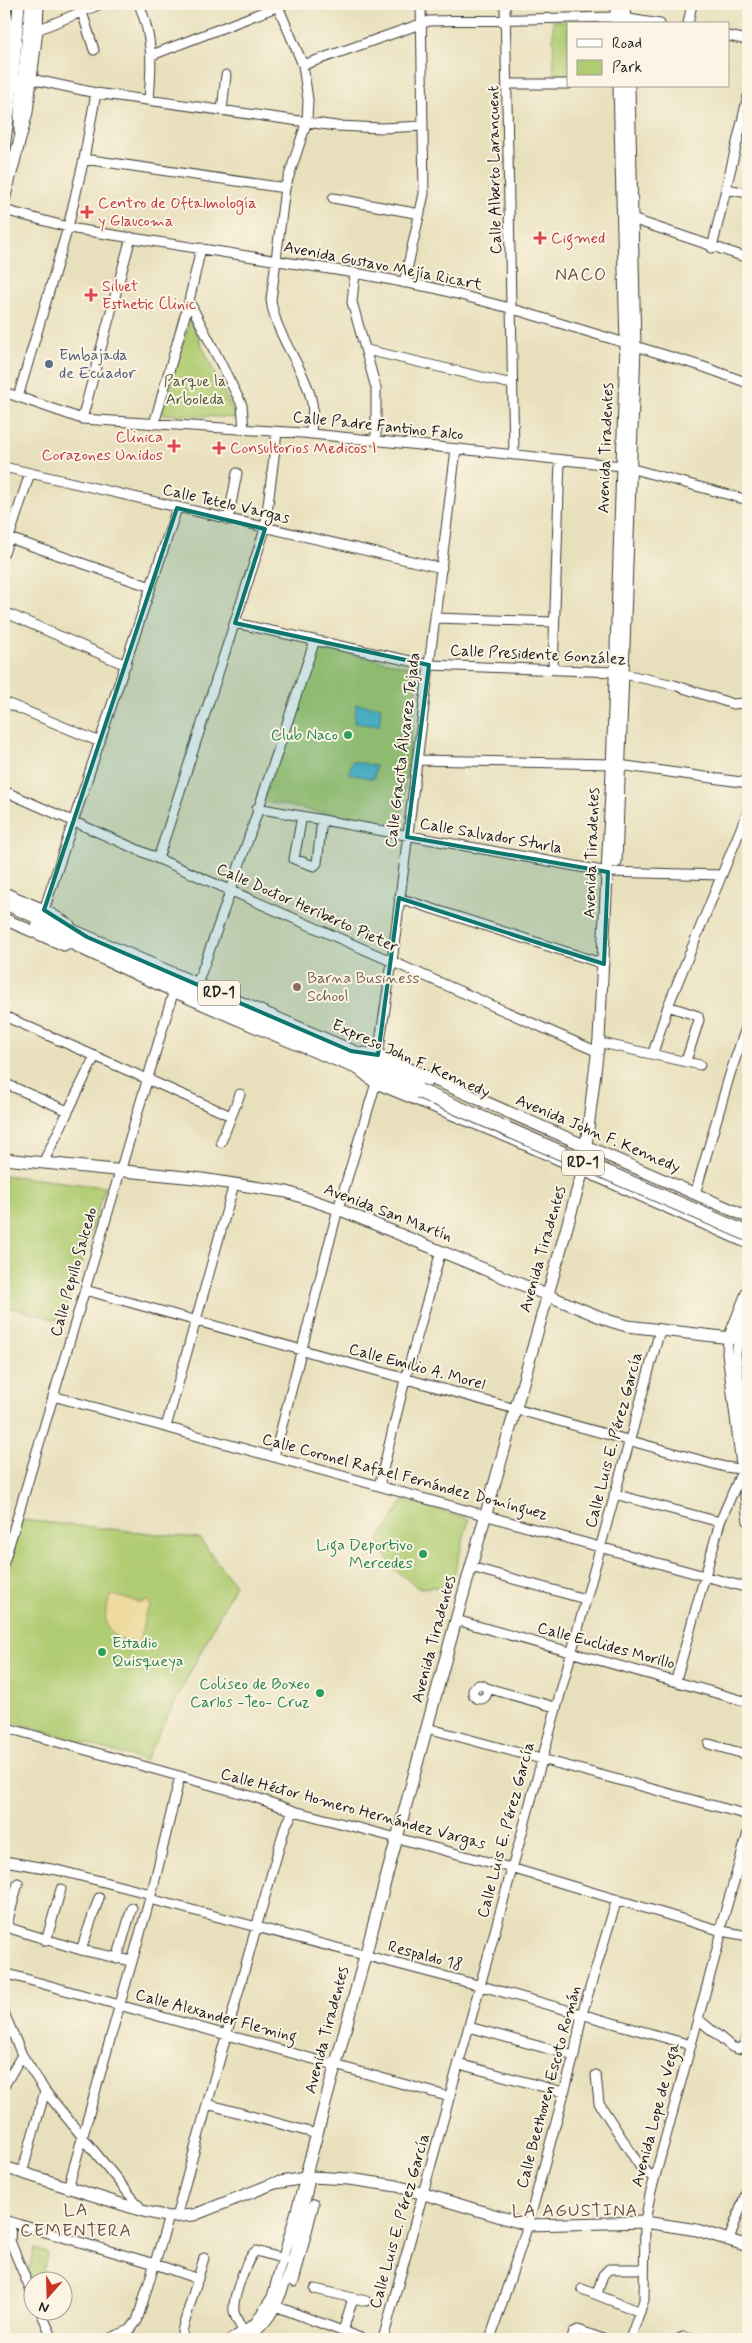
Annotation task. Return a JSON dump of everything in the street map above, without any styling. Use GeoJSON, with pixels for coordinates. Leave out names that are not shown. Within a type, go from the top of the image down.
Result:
{"type":"FeatureCollection","features":[{"type":"Feature","properties":{"kind":"highway"},"geometry":{"type":"LineString","coordinates":[[4,10],[12,85]]}},
{"type":"Feature","properties":{"kind":"highway","name":"Expreso John F. Kennedy"},"geometry":{"type":"LineString","coordinates":[[4,902],[351,1051],[421,1087],[748,1235]]}},
{"type":"Feature","properties":{"kind":"highway","name":"Expreso John F. Kennedy"},"geometry":{"type":"LineString","coordinates":[[4,911],[40,918],[111,962],[174,990],[356,1067],[421,1087],[748,1226]]}},
{"type":"Feature","properties":{"kind":"main road"},"geometry":{"type":"LineString","coordinates":[[4,149],[19,4]]}},
{"type":"Feature","properties":{"kind":"main road"},"geometry":{"type":"LineString","coordinates":[[4,200],[26,112],[37,30],[38,4]]}},
{"type":"Feature","properties":{"kind":"main road"},"geometry":{"type":"LineString","coordinates":[[616,4],[621,20]]}},
{"type":"Feature","properties":{"kind":"main road"},"geometry":{"type":"LineString","coordinates":[[621,20],[624,4]]}},
{"type":"Feature","properties":{"kind":"main road","name":"Avenida Tiradentes"},"geometry":{"type":"LineString","coordinates":[[308,2178],[459,1621],[585,1172],[602,1048],[612,872],[620,672],[630,345],[627,217],[619,88]]}},
{"type":"Feature","properties":{"kind":"main road","name":"Avenida Tiradentes"},"geometry":{"type":"LineString","coordinates":[[627,217],[629,88]]}},
{"type":"Feature","properties":{"kind":"main road","name":"Avenida Tiradentes"},"geometry":{"type":"LineString","coordinates":[[602,1048],[604,964],[612,872]]}},
{"type":"Feature","properties":{"kind":"main road","name":"RD-1"},"geometry":{"type":"LineString","coordinates":[[4,893],[40,918]]}},
{"type":"Feature","properties":{"kind":"main road","name":"RD-1"},"geometry":{"type":"LineString","coordinates":[[4,918],[69,947],[111,962]]}},
{"type":"Feature","properties":{"kind":"main road","name":"Avenida John F. Kennedy"},"geometry":{"type":"LineString","coordinates":[[351,1051],[378,1055],[748,1218]]}},
{"type":"Feature","properties":{"kind":"main road","name":"RD-1"},"geometry":{"type":"LineString","coordinates":[[356,1067],[376,1083],[513,1139],[748,1243]]}},
{"type":"Feature","properties":{"kind":"main road"},"geometry":{"type":"LineString","coordinates":[[513,1139],[523,1140],[557,1155],[562,1155],[567,1150],[566,1142],[528,1125],[522,1119]]}},
{"type":"Feature","properties":{"kind":"main road","name":"Avenida San Martín"},"geometry":{"type":"LineString","coordinates":[[4,1159],[195,1178],[287,1192],[338,1209],[549,1297],[627,1326],[738,1339]]}},
{"type":"Feature","properties":{"kind":"main road"},"geometry":{"type":"LineString","coordinates":[[645,1197],[639,1190],[604,1175],[601,1171],[601,1166],[604,1162],[610,1161],[641,1176],[654,1176]]}},
{"type":"Feature","properties":{"kind":"main road"},"geometry":{"type":"LineString","coordinates":[[702,1223],[712,1222],[748,1235]]}},
{"type":"Feature","properties":{"kind":"main road","name":"Avenida Tiradentes"},"geometry":{"type":"LineString","coordinates":[[459,1621],[478,1569],[490,1516]]}},
{"type":"Feature","properties":{"kind":"main road","name":"Avenida Tiradentes"},"geometry":{"type":"LineString","coordinates":[[308,2178],[317,2134],[338,2066]]}},
{"type":"Feature","properties":{"kind":"main road"},"geometry":{"type":"LineString","coordinates":[[4,2167],[143,2212],[172,2217],[194,2215],[265,2186],[308,2178],[349,2179],[396,2186],[528,2224],[645,2222],[696,2230],[748,2246]]}},
{"type":"Feature","properties":{"kind":"street"},"geometry":{"type":"LineString","coordinates":[[19,137],[19,112],[30,4]]}},
{"type":"Feature","properties":{"kind":"street"},"geometry":{"type":"LineString","coordinates":[[37,30],[101,4]]}},
{"type":"Feature","properties":{"kind":"street"},"geometry":{"type":"LineString","coordinates":[[139,4],[147,27],[152,55],[149,100]]}},
{"type":"Feature","properties":{"kind":"street"},"geometry":{"type":"LineString","coordinates":[[404,283],[424,194],[422,4]]}},
{"type":"Feature","properties":{"kind":"street","name":"Calle Alberto Larancuent"},"geometry":{"type":"LineString","coordinates":[[505,4],[513,309],[512,384],[514,455]]}},
{"type":"Feature","properties":{"kind":"street"},"geometry":{"type":"LineString","coordinates":[[688,22],[692,4]]}},
{"type":"Feature","properties":{"kind":"street"},"geometry":{"type":"LineString","coordinates":[[152,55],[280,5],[303,65],[308,100],[307,121],[284,188],[271,300],[273,317],[308,390],[312,405],[310,434]]}},
{"type":"Feature","properties":{"kind":"street"},"geometry":{"type":"LineString","coordinates":[[82,12],[94,50]]}},
{"type":"Feature","properties":{"kind":"street"},"geometry":{"type":"LineString","coordinates":[[303,65],[423,22],[506,18],[640,22]]}},
{"type":"Feature","properties":{"kind":"street"},"geometry":{"type":"LineString","coordinates":[[730,36],[748,40]]}},
{"type":"Feature","properties":{"kind":"street"},"geometry":{"type":"LineString","coordinates":[[222,110],[226,75]]}},
{"type":"Feature","properties":{"kind":"street"},"geometry":{"type":"LineString","coordinates":[[31,79],[96,93],[359,128],[423,126]]}},
{"type":"Feature","properties":{"kind":"street"},"geometry":{"type":"LineString","coordinates":[[508,84],[567,84]]}},
{"type":"Feature","properties":{"kind":"street"},"geometry":{"type":"LineString","coordinates":[[18,397],[68,227],[84,159],[96,93]]}},
{"type":"Feature","properties":{"kind":"street"},"geometry":{"type":"LineString","coordinates":[[712,248],[748,96]]}},
{"type":"Feature","properties":{"kind":"street"},"geometry":{"type":"LineString","coordinates":[[84,159],[284,188]]}},
{"type":"Feature","properties":{"kind":"street"},"geometry":{"type":"LineString","coordinates":[[726,189],[748,193]]}},
{"type":"Feature","properties":{"kind":"street"},"geometry":{"type":"LineString","coordinates":[[333,198],[420,214]]}},
{"type":"Feature","properties":{"kind":"street","name":"Avenida Gustavo Mejía Ricart"},"geometry":{"type":"LineString","coordinates":[[4,210],[68,227],[276,260],[434,288],[513,309],[748,383]]}},
{"type":"Feature","properties":{"kind":"street"},"geometry":{"type":"LineString","coordinates":[[627,217],[712,248],[748,258]]}},
{"type":"Feature","properties":{"kind":"street"},"geometry":{"type":"LineString","coordinates":[[82,419],[131,238]]}},
{"type":"Feature","properties":{"kind":"street"},"geometry":{"type":"LineString","coordinates":[[154,424],[189,301],[201,248]]}},
{"type":"Feature","properties":{"kind":"street"},"geometry":{"type":"LineString","coordinates":[[354,273],[352,302],[367,350],[376,388],[376,441]]}},
{"type":"Feature","properties":{"kind":"street"},"geometry":{"type":"LineString","coordinates":[[189,301],[242,405],[244,429]]}},
{"type":"Feature","properties":{"kind":"street"},"geometry":{"type":"LineString","coordinates":[[367,350],[512,384]]}},
{"type":"Feature","properties":{"kind":"street","name":"Calle Padre Fantino Falco"},"geometry":{"type":"LineString","coordinates":[[4,392],[82,419],[310,434],[626,466],[748,500]]}},
{"type":"Feature","properties":{"kind":"street"},"geometry":{"type":"LineString","coordinates":[[158,859],[266,529],[277,432]]}},
{"type":"Feature","properties":{"kind":"street","name":"Calle Gracita Álvarez Tejada"},"geometry":{"type":"LineString","coordinates":[[378,1055],[418,760],[456,449]]}},
{"type":"Feature","properties":{"kind":"street"},"geometry":{"type":"LineString","coordinates":[[553,669],[560,460]]}},
{"type":"Feature","properties":{"kind":"street","name":"Calle Tetelo Vargas"},"geometry":{"type":"LineString","coordinates":[[4,467],[266,529],[442,568]]}},
{"type":"Feature","properties":{"kind":"street"},"geometry":{"type":"LineString","coordinates":[[4,553],[30,473]]}},
{"type":"Feature","properties":{"kind":"street"},"geometry":{"type":"LineString","coordinates":[[228,520],[237,473]]}},
{"type":"Feature","properties":{"kind":"street"},"geometry":{"type":"LineString","coordinates":[[40,918],[177,508]]}},
{"type":"Feature","properties":{"kind":"street"},"geometry":{"type":"LineString","coordinates":[[9,538],[151,587]]}},
{"type":"Feature","properties":{"kind":"street"},"geometry":{"type":"LineString","coordinates":[[4,612],[126,665]]}},
{"type":"Feature","properties":{"kind":"street"},"geometry":{"type":"LineString","coordinates":[[435,618],[554,622]]}},
{"type":"Feature","properties":{"kind":"street","name":"Calle Presidente González"},"geometry":{"type":"LineString","coordinates":[[235,622],[430,665],[620,672],[674,685],[733,704],[744,703],[748,698]]}},
{"type":"Feature","properties":{"kind":"street"},"geometry":{"type":"LineString","coordinates":[[197,984],[232,891],[257,808],[315,640]]}},
{"type":"Feature","properties":{"kind":"street"},"geometry":{"type":"LineString","coordinates":[[4,702],[100,742]]}},
{"type":"Feature","properties":{"kind":"street"},"geometry":{"type":"LineString","coordinates":[[418,760],[616,764],[748,783]]}},
{"type":"Feature","properties":{"kind":"street","name":"Calle Doctor Heriberto Pieter"},"geometry":{"type":"LineString","coordinates":[[4,792],[392,962],[602,1048],[653,1053],[700,1065]]}},
{"type":"Feature","properties":{"kind":"street","name":"Calle Salvador Sturla"},"geometry":{"type":"LineString","coordinates":[[257,808],[407,837],[612,872],[722,875]]}},
{"type":"Feature","properties":{"kind":"street"},"geometry":{"type":"LineString","coordinates":[[653,1053],[668,1006],[748,811]]}},
{"type":"Feature","properties":{"kind":"street"},"geometry":{"type":"LineString","coordinates":[[302,816],[294,859],[314,866],[317,863],[322,820]]}},
{"type":"Feature","properties":{"kind":"street"},"geometry":{"type":"LineString","coordinates":[[399,898],[604,964]]}},
{"type":"Feature","properties":{"kind":"street","name":"Calle Pepillo Salcedo"},"geometry":{"type":"LineString","coordinates":[[4,1562],[174,990]]}},
{"type":"Feature","properties":{"kind":"street"},"geometry":{"type":"LineString","coordinates":[[668,1006],[698,1016],[699,1020],[686,1061]]}},
{"type":"Feature","properties":{"kind":"street"},"geometry":{"type":"LineString","coordinates":[[4,1016],[231,1116]]}},
{"type":"Feature","properties":{"kind":"street"},"geometry":{"type":"LineString","coordinates":[[695,1194],[730,1074],[748,1022]]}},
{"type":"Feature","properties":{"kind":"street"},"geometry":{"type":"LineString","coordinates":[[43,1164],[94,1056]]}},
{"type":"Feature","properties":{"kind":"street"},"geometry":{"type":"LineString","coordinates":[[4,1082],[68,1111]]}},
{"type":"Feature","properties":{"kind":"street"},"geometry":{"type":"LineString","coordinates":[[274,1457],[338,1209],[376,1083]]}},
{"type":"Feature","properties":{"kind":"street"},"geometry":{"type":"LineString","coordinates":[[221,1142],[240,1094]]}},
{"type":"Feature","properties":{"kind":"street"},"geometry":{"type":"LineString","coordinates":[[166,1427],[234,1184]]}},
{"type":"Feature","properties":{"kind":"street"},"geometry":{"type":"LineString","coordinates":[[379,1486],[405,1380],[441,1251]]}},
{"type":"Feature","properties":{"kind":"street"},"geometry":{"type":"LineString","coordinates":[[748,1288],[736,1354],[748,1458]]}},
{"type":"Feature","properties":{"kind":"street","name":"Calle Emilio A. Morel"},"geometry":{"type":"LineString","coordinates":[[85,1290],[302,1352],[745,1470]]}},
{"type":"Feature","properties":{"kind":"street"},"geometry":{"type":"LineString","coordinates":[[748,1309],[738,1339],[727,1353],[745,1470],[748,1521]]}},
{"type":"Feature","properties":{"kind":"street","name":"Calle Luis E. Pérez García"},"geometry":{"type":"LineString","coordinates":[[382,2339],[660,1330]]}},
{"type":"Feature","properties":{"kind":"street","name":"Calle Coronel Rafael Fernández Domínguez"},"geometry":{"type":"LineString","coordinates":[[53,1396],[748,1588]]}},
{"type":"Feature","properties":{"kind":"street"},"geometry":{"type":"LineString","coordinates":[[676,1680],[720,1522],[745,1470]]}},
{"type":"Feature","properties":{"kind":"street"},"geometry":{"type":"LineString","coordinates":[[614,1494],[720,1522]]}},
{"type":"Feature","properties":{"kind":"street"},"geometry":{"type":"LineString","coordinates":[[478,1569],[585,1599]]}},
{"type":"Feature","properties":{"kind":"street","name":"Calle Euclides Morillo"},"geometry":{"type":"LineString","coordinates":[[459,1621],[676,1680],[748,1702]]}},
{"type":"Feature","properties":{"kind":"street"},"geometry":{"type":"LineString","coordinates":[[486,1688],[555,1707]]}},
{"type":"Feature","properties":{"kind":"street","name":"Calle Héctor Homero Hernández Vargas"},"geometry":{"type":"LineString","coordinates":[[4,1728],[180,1776],[290,1809],[511,1868],[722,1931],[748,1936]]}},
{"type":"Feature","properties":{"kind":"street"},"geometry":{"type":"LineString","coordinates":[[430,1729],[748,1815]]}},
{"type":"Feature","properties":{"kind":"street"},"geometry":{"type":"LineString","coordinates":[[709,1744],[748,1755]]}},
{"type":"Feature","properties":{"kind":"street"},"geometry":{"type":"LineString","coordinates":[[68,2188],[150,1896],[180,1776]]}},
{"type":"Feature","properties":{"kind":"street"},"geometry":{"type":"LineString","coordinates":[[108,2339],[130,2330],[137,2321],[207,2104],[290,1809]]}},
{"type":"Feature","properties":{"kind":"street","name":"Avenida Lope de Vega"},"geometry":{"type":"LineString","coordinates":[[630,2339],[644,2300],[645,2222],[654,2178],[722,1931],[721,1926],[748,1834]]}},
{"type":"Feature","properties":{"kind":"street","name":"Avenida Lope de Vega"},"geometry":{"type":"LineString","coordinates":[[722,1931],[726,1927],[748,1850]]}},
{"type":"Feature","properties":{"kind":"street","name":"Respaldo 18"},"geometry":{"type":"LineString","coordinates":[[4,1861],[57,1870],[256,1928],[478,1985],[691,2046]]}},
{"type":"Feature","properties":{"kind":"street"},"geometry":{"type":"LineString","coordinates":[[18,1883],[7,1926],[46,1941],[132,1961]]}},
{"type":"Feature","properties":{"kind":"street"},"geometry":{"type":"LineString","coordinates":[[46,1941],[61,1889]]}},
{"type":"Feature","properties":{"kind":"street"},"geometry":{"type":"LineString","coordinates":[[81,1950],[99,1898]]}},
{"type":"Feature","properties":{"kind":"street","name":"Calle Beethoven Escoto Román"},"geometry":{"type":"LineString","coordinates":[[490,2339],[528,2224],[574,2056],[582,2014],[617,1899]]}},
{"type":"Feature","properties":{"kind":"street"},"geometry":{"type":"LineString","coordinates":[[117,1959],[132,1908]]}},
{"type":"Feature","properties":{"kind":"street","name":"Calle Alexander Fleming"},"geometry":{"type":"LineString","coordinates":[[4,1974],[450,2096]]}},
{"type":"Feature","properties":{"kind":"street"},"geometry":{"type":"LineString","coordinates":[[4,2013],[22,2055],[45,2091],[83,2135],[143,2212]]}},
{"type":"Feature","properties":{"kind":"street"},"geometry":{"type":"LineString","coordinates":[[698,2019],[732,2047],[738,2049],[743,2046],[748,2033]]}},
{"type":"Feature","properties":{"kind":"street"},"geometry":{"type":"LineString","coordinates":[[469,2028],[574,2056]]}},
{"type":"Feature","properties":{"kind":"street"},"geometry":{"type":"LineString","coordinates":[[4,2086],[22,2055]]}},
{"type":"Feature","properties":{"kind":"street"},"geometry":{"type":"LineString","coordinates":[[459,2064],[564,2092]]}},
{"type":"Feature","properties":{"kind":"street"},"geometry":{"type":"LineString","coordinates":[[596,2075],[599,2103],[641,2168],[654,2178]]}},
{"type":"Feature","properties":{"kind":"street"},"geometry":{"type":"LineString","coordinates":[[22,2173],[45,2091]]}},
{"type":"Feature","properties":{"kind":"street"},"geometry":{"type":"LineString","coordinates":[[207,2104],[317,2134]]}},
{"type":"Feature","properties":{"kind":"street","name":"Avenida Tiradentes"},"geometry":{"type":"LineString","coordinates":[[231,2339],[247,2337],[270,2317],[308,2178]]}},
{"type":"Feature","properties":{"kind":"street"},"geometry":{"type":"LineString","coordinates":[[729,2239],[748,2188]]}},
{"type":"Feature","properties":{"kind":"street"},"geometry":{"type":"LineString","coordinates":[[293,2276],[314,2204]]}},
{"type":"Feature","properties":{"kind":"street"},"geometry":{"type":"LineString","coordinates":[[22,2270],[10,2241],[7,2221],[155,2264],[198,2279]]}},
{"type":"Feature","properties":{"kind":"street"},"geometry":{"type":"LineString","coordinates":[[247,2337],[234,2311],[234,2301],[249,2257],[256,2252],[287,2260]]}},
{"type":"Feature","properties":{"kind":"street"},"geometry":{"type":"LineString","coordinates":[[183,2339],[182,2331],[204,2258]]}},
{"type":"Feature","properties":{"kind":"street","name":"Avenida Tiradentes"},"geometry":{"type":"LineString","coordinates":[[272,2305],[293,2276],[287,2260]]}},
{"type":"Feature","properties":{"kind":"street"},"geometry":{"type":"LineString","coordinates":[[597,2294],[603,2275],[609,2269],[643,2269]]}},
{"type":"Feature","properties":{"kind":"street"},"geometry":{"type":"LineString","coordinates":[[315,2289],[366,2301]]}},
{"type":"Feature","properties":{"kind":"street"},"geometry":{"type":"LineString","coordinates":[[582,2289],[640,2312]]}},
{"type":"Feature","properties":{"kind":"street"},"geometry":{"type":"LineString","coordinates":[[343,2332],[353,2298]]}},
{"type":"Feature","properties":{"kind":"street"},"geometry":{"type":"LineString","coordinates":[[272,2305],[363,2339]]}},
{"type":"Feature","properties":{"kind":"street"},"geometry":{"type":"LineString","coordinates":[[44,2320],[53,2339]]}},
{"type":"Feature","properties":{"kind":"street"},"geometry":{"type":"LineString","coordinates":[[572,2339],[576,2330],[602,2339]]}},
{"type":"Feature","properties":{"kind":"street"},"geometry":{"type":"LineString","coordinates":[[679,2339],[682,2337],[692,2339]]}},
{"type":"Feature","properties":{"kind":"highlighted area"},"geometry":{"type":"Polygon","coordinates":[[[177,508],[265,529],[235,623],[429,665],[407,837],[608,872],[604,964],[399,898],[378,1055],[351,1051],[87,937],[44,910],[177,508]]]}},
{"type":"Feature","properties":{"kind":"green space"},"geometry":{"type":"Polygon","coordinates":[[[615,20],[615,22],[567,22],[567,81],[554,81],[553,21],[615,20]]]}},
{"type":"Feature","properties":{"kind":"green space","name":"Parque la Arboleda"},"geometry":{"type":"Polygon","coordinates":[[[190,320],[236,418],[162,414],[190,320]]]}},
{"type":"Feature","properties":{"kind":"green space","name":"Club Naco"},"geometry":{"type":"Polygon","coordinates":[[[315,646],[419,669],[400,828],[263,801],[315,646]]]}},
{"type":"Feature","properties":{"kind":"green space"},"geometry":{"type":"Polygon","coordinates":[[[4,1175],[105,1187],[62,1321],[4,1306],[4,1175]]]}},
{"type":"Feature","properties":{"kind":"green space","name":"Liga Deportivo Mercedes"},"geometry":{"type":"Polygon","coordinates":[[[404,1500],[469,1519],[451,1586],[418,1588],[393,1568],[378,1541],[404,1500]]]}},
{"type":"Feature","properties":{"kind":"green space","name":"Estadio Quisqueya"},"geometry":{"type":"Polygon","coordinates":[[[22,1520],[199,1538],[235,1585],[145,1761],[4,1719],[4,1585],[22,1520]]]}},
{"type":"Feature","properties":{"kind":"green space"},"geometry":{"type":"Polygon","coordinates":[[[34,2249],[48,2253],[43,2270],[29,2270],[34,2249]]]}},
{"type":"Feature","properties":{"kind":"sand"},"geometry":{"type":"Polygon","coordinates":[[[112,1595],[142,1603],[146,1601],[150,1603],[150,1608],[146,1611],[139,1643],[120,1639],[109,1628],[106,1621],[106,1613],[112,1595]]]}},
{"type":"Feature","properties":{"kind":"water"},"geometry":{"type":"Polygon","coordinates":[[[356,704],[381,707],[379,726],[354,723],[356,704]]]}},
{"type":"Feature","properties":{"kind":"water"},"geometry":{"type":"Polygon","coordinates":[[[352,761],[376,766],[374,779],[349,774],[352,761]]]}},
{"type":"Feature","properties":{"kind":"place","name":"Centro de Oftalmología y Glaucoma"},"geometry":{"type":"Point","coordinates":[87,212]}},
{"type":"Feature","properties":{"kind":"place","name":"Cigmed"},"geometry":{"type":"Point","coordinates":[540,238]}},
{"type":"Feature","properties":{"kind":"place","name":"Siluet Esthetic Clinic"},"geometry":{"type":"Point","coordinates":[91,295]}},
{"type":"Feature","properties":{"kind":"place","name":"Embajada de Ecuador"},"geometry":{"type":"Point","coordinates":[49,364]}},
{"type":"Feature","properties":{"kind":"place","name":"Clinica Corazones Unidos"},"geometry":{"type":"Point","coordinates":[174,446]}},
{"type":"Feature","properties":{"kind":"place","name":"Consultorios Medicos I"},"geometry":{"type":"Point","coordinates":[219,448]}},
{"type":"Feature","properties":{"kind":"place","name":"Club Naco"},"geometry":{"type":"Point","coordinates":[348,735]}},
{"type":"Feature","properties":{"kind":"place","name":"Barna Business School"},"geometry":{"type":"Point","coordinates":[297,987]}},
{"type":"Feature","properties":{"kind":"place","name":"Liga Deportivo Mercedes"},"geometry":{"type":"Point","coordinates":[423,1554]}},
{"type":"Feature","properties":{"kind":"place","name":"Estadio Quisqueya"},"geometry":{"type":"Point","coordinates":[102,1652]}},
{"type":"Feature","properties":{"kind":"place","name":"Coliseo de Boxeo Carlos -Teo- Cruz"},"geometry":{"type":"Point","coordinates":[320,1693]}},
{"type":"Feature","properties":{"kind":"district","name":"NACO"},"geometry":{"type":"Point","coordinates":[581,275]}},
{"type":"Feature","properties":{"kind":"district","name":"LA AGUSTINA"},"geometry":{"type":"Point","coordinates":[575,2211]}},
{"type":"Feature","properties":{"kind":"district","name":"LA CEMENTERA"},"geometry":{"type":"Point","coordinates":[76,2220]}}]}
